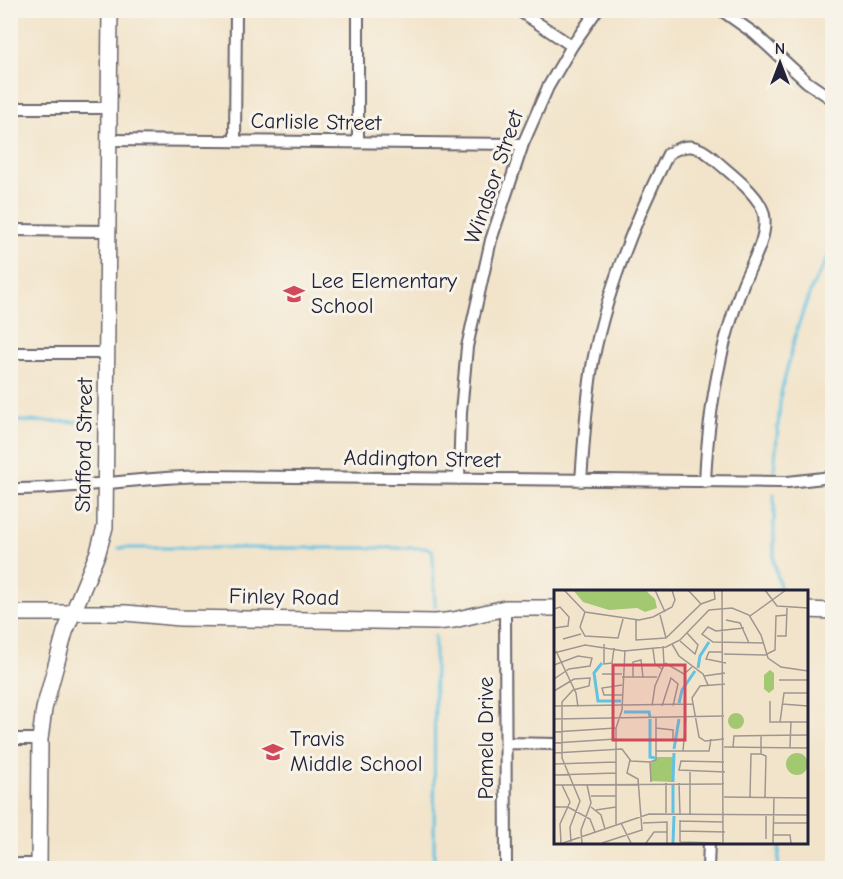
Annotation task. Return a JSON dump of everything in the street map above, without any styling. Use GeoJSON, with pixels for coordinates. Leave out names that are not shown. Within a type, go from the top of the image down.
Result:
{"type":"FeatureCollection","features":[{"type":"Feature","properties":{"kind":"street","name":"Stafford Street"},"geometry":{"type":"LineString","coordinates":[[39,866],[40,739],[49,684],[72,612],[103,539],[105,516],[110,10]]}},
{"type":"Feature","properties":{"kind":"street"},"geometry":{"type":"LineString","coordinates":[[236,10],[236,141]]}},
{"type":"Feature","properties":{"kind":"street"},"geometry":{"type":"LineString","coordinates":[[358,10],[358,142]]}},
{"type":"Feature","properties":{"kind":"street"},"geometry":{"type":"LineString","coordinates":[[518,10],[572,46]]}},
{"type":"Feature","properties":{"kind":"street","name":"Windsor Street"},"geometry":{"type":"LineString","coordinates":[[459,479],[463,381],[471,320],[491,240],[523,144],[548,87],[597,10]]}},
{"type":"Feature","properties":{"kind":"street"},"geometry":{"type":"LineString","coordinates":[[722,10],[755,34],[807,82],[832,99]]}},
{"type":"Feature","properties":{"kind":"street"},"geometry":{"type":"LineString","coordinates":[[10,108],[109,108]]}},
{"type":"Feature","properties":{"kind":"street","name":"Carlisle Street"},"geometry":{"type":"LineString","coordinates":[[108,140],[523,144]]}},
{"type":"Feature","properties":{"kind":"street"},"geometry":{"type":"LineString","coordinates":[[581,480],[593,361],[616,271],[668,154],[686,146],[702,148],[756,198],[764,213],[765,227],[742,286],[715,384],[706,438],[705,482]]}},
{"type":"Feature","properties":{"kind":"street"},"geometry":{"type":"LineString","coordinates":[[10,230],[108,231]]}},
{"type":"Feature","properties":{"kind":"street"},"geometry":{"type":"LineString","coordinates":[[10,353],[108,353]]}},
{"type":"Feature","properties":{"kind":"street","name":"Addington Street"},"geometry":{"type":"LineString","coordinates":[[10,489],[67,488],[144,479],[208,476],[705,482],[788,482],[832,477]]}},
{"type":"Feature","properties":{"kind":"street","name":"Finley Road"},"geometry":{"type":"LineString","coordinates":[[10,613],[126,613],[180,618],[436,622],[505,608],[554,608]]}},
{"type":"Feature","properties":{"kind":"street","name":"Pamela Drive"},"geometry":{"type":"LineString","coordinates":[[505,608],[506,868]]}},
{"type":"Feature","properties":{"kind":"street"},"geometry":{"type":"LineString","coordinates":[[807,610],[832,611]]}},
{"type":"Feature","properties":{"kind":"street"},"geometry":{"type":"LineString","coordinates":[[10,739],[40,739]]}},
{"type":"Feature","properties":{"kind":"street"},"geometry":{"type":"LineString","coordinates":[[506,743],[554,744]]}},
{"type":"Feature","properties":{"kind":"street"},"geometry":{"type":"LineString","coordinates":[[708,868],[709,843]]}},
{"type":"Feature","properties":{"kind":"street"},"geometry":{"type":"LineString","coordinates":[[10,864],[39,866]]}},
{"type":"Feature","properties":{"kind":"waterway"},"geometry":{"type":"LineString","coordinates":[[774,470],[781,393],[797,329],[812,287],[832,250]]}},
{"type":"Feature","properties":{"kind":"waterway"},"geometry":{"type":"LineString","coordinates":[[10,421],[93,422]]}},
{"type":"Feature","properties":{"kind":"waterway"},"geometry":{"type":"LineString","coordinates":[[774,494],[774,562],[781,590]]}},
{"type":"Feature","properties":{"kind":"waterway"},"geometry":{"type":"LineString","coordinates":[[119,548],[428,548],[432,550],[433,556],[435,606]]}},
{"type":"Feature","properties":{"kind":"waterway"},"geometry":{"type":"LineString","coordinates":[[434,868],[435,636]]}},
{"type":"Feature","properties":{"kind":"waterway"},"geometry":{"type":"LineString","coordinates":[[778,868],[780,843]]}},
{"type":"Feature","properties":{"kind":"place","name":"Lee Elementary School"},"geometry":{"type":"Point","coordinates":[294,294]}},
{"type":"Feature","properties":{"kind":"place","name":"Travis Middle School"},"geometry":{"type":"Point","coordinates":[273,752]}}]}
